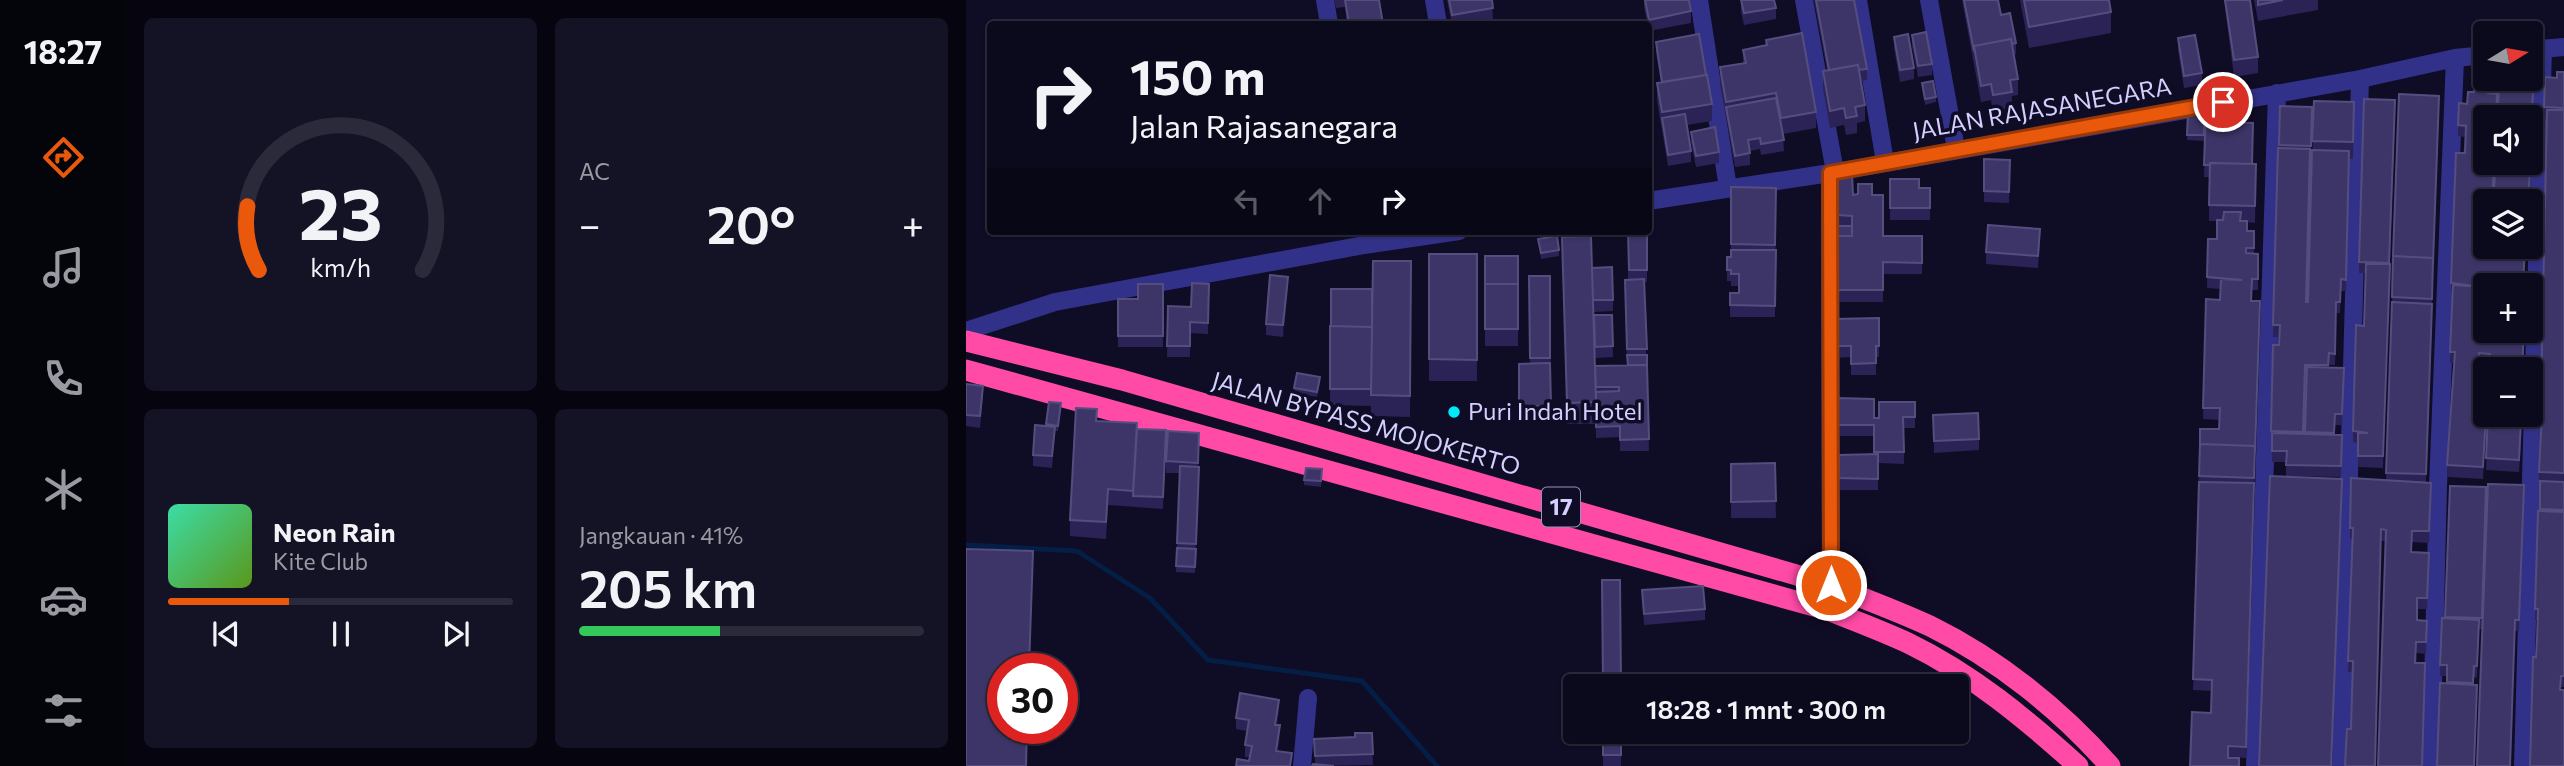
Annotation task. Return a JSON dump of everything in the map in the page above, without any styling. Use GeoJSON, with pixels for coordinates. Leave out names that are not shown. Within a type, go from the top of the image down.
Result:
{"type":"FeatureCollection","features":[{"type":"Feature","properties":{"kind":"highway","name":"JALAN BYPASS MOJOKERTO"},"geometry":{"type":"LineString","coordinates":[[966,341],[1122,380],[1831,585],[1930,626],[1987,658],[2049,706],[2110,766]]}},
{"type":"Feature","properties":{"kind":"highway","name":"17"},"geometry":{"type":"LineString","coordinates":[[966,370],[1828,610],[1909,644],[1966,676],[2027,720],[2078,766]]}},
{"type":"Feature","properties":{"kind":"street"},"geometry":{"type":"LineString","coordinates":[[1325,0],[1328,21]]}},
{"type":"Feature","properties":{"kind":"street"},"geometry":{"type":"LineString","coordinates":[[1434,0],[1438,21]]}},
{"type":"Feature","properties":{"kind":"street"},"geometry":{"type":"LineString","coordinates":[[1699,0],[1728,188]]}},
{"type":"Feature","properties":{"kind":"street"},"geometry":{"type":"LineString","coordinates":[[1804,0],[1832,173],[1831,585]]}},
{"type":"Feature","properties":{"kind":"street"},"geometry":{"type":"LineString","coordinates":[[1858,0],[1885,162]]}},
{"type":"Feature","properties":{"kind":"street"},"geometry":{"type":"LineString","coordinates":[[1929,0],[1956,149]]}},
{"type":"Feature","properties":{"kind":"street"},"geometry":{"type":"LineString","coordinates":[[2543,49],[2564,47]]}},
{"type":"Feature","properties":{"kind":"street","name":"JALAN RAJASANEGARA"},"geometry":{"type":"LineString","coordinates":[[1652,200],[1832,173],[2360,79],[2473,56]]}},
{"type":"Feature","properties":{"kind":"street"},"geometry":{"type":"LineString","coordinates":[[2431,766],[2455,58]]}},
{"type":"Feature","properties":{"kind":"street"},"geometry":{"type":"LineString","coordinates":[[2341,766],[2356,485],[2360,79]]}},
{"type":"Feature","properties":{"kind":"street"},"geometry":{"type":"LineString","coordinates":[[2523,766],[2525,489],[2536,91]]}},
{"type":"Feature","properties":{"kind":"street"},"geometry":{"type":"LineString","coordinates":[[2255,766],[2272,485],[2277,93]]}},
{"type":"Feature","properties":{"kind":"street"},"geometry":{"type":"LineString","coordinates":[[966,331],[1055,302],[1363,238],[1404,235]]}},
{"type":"Feature","properties":{"kind":"street"},"geometry":{"type":"LineString","coordinates":[[2326,485],[2356,485]]}},
{"type":"Feature","properties":{"kind":"street"},"geometry":{"type":"LineString","coordinates":[[2525,489],[2553,490]]}},
{"type":"Feature","properties":{"kind":"street"},"geometry":{"type":"LineString","coordinates":[[1301,766],[1308,698]]}},
{"type":"Feature","properties":{"kind":"building"},"geometry":{"type":"Polygon","coordinates":[[[1345,0],[1379,0],[1382,21],[1348,21],[1345,0]]]}},
{"type":"Feature","properties":{"kind":"building"},"geometry":{"type":"Polygon","coordinates":[[[1449,0],[1492,0],[1493,8],[1452,15],[1449,0]]]}},
{"type":"Feature","properties":{"kind":"building"},"geometry":{"type":"Polygon","coordinates":[[[1645,0],[1689,0],[1691,11],[1649,20],[1645,0]]]}},
{"type":"Feature","properties":{"kind":"building"},"geometry":{"type":"Polygon","coordinates":[[[1741,0],[1774,0],[1776,8],[1744,13],[1741,0]]]}},
{"type":"Feature","properties":{"kind":"building"},"geometry":{"type":"Polygon","coordinates":[[[1816,0],[1854,0],[1867,69],[1859,70],[1858,65],[1829,70],[1816,0]]]}},
{"type":"Feature","properties":{"kind":"building"},"geometry":{"type":"Polygon","coordinates":[[[1964,0],[1998,0],[2001,15],[2010,13],[2016,43],[2012,44],[2011,39],[1974,46],[1974,51],[1964,0]]]}},
{"type":"Feature","properties":{"kind":"building"},"geometry":{"type":"Polygon","coordinates":[[[2024,0],[2109,0],[2111,12],[2029,27],[2024,0]]]}},
{"type":"Feature","properties":{"kind":"building"},"geometry":{"type":"Polygon","coordinates":[[[2225,0],[2250,0],[2258,57],[2234,60],[2225,0]]]}},
{"type":"Feature","properties":{"kind":"building"},"geometry":{"type":"Polygon","coordinates":[[[2258,0],[2283,0],[2258,5],[2258,0]]]}},
{"type":"Feature","properties":{"kind":"building"},"geometry":{"type":"Polygon","coordinates":[[[1926,32],[1932,64],[1918,66],[1912,35],[1926,32]]]}},
{"type":"Feature","properties":{"kind":"building"},"geometry":{"type":"Polygon","coordinates":[[[1802,33],[1816,112],[1781,118],[1776,93],[1726,102],[1720,67],[1746,63],[1743,50],[1767,45],[1766,40],[1802,33]]]}},
{"type":"Feature","properties":{"kind":"building"},"geometry":{"type":"Polygon","coordinates":[[[1699,34],[1706,75],[1662,82],[1656,42],[1699,34]]]}},
{"type":"Feature","properties":{"kind":"building"},"geometry":{"type":"Polygon","coordinates":[[[1908,34],[1914,68],[1900,70],[1894,37],[1908,34]]]}},
{"type":"Feature","properties":{"kind":"building"},"geometry":{"type":"Polygon","coordinates":[[[2195,35],[2202,73],[2184,76],[2178,38],[2195,35]]]}},
{"type":"Feature","properties":{"kind":"building"},"geometry":{"type":"Polygon","coordinates":[[[2011,39],[2018,79],[2010,80],[2012,92],[1993,95],[1991,84],[1981,86],[1974,46],[2011,39]]]}},
{"type":"Feature","properties":{"kind":"building"},"geometry":{"type":"Polygon","coordinates":[[[1858,65],[1865,105],[1855,107],[1857,116],[1846,118],[1844,108],[1830,111],[1823,71],[1858,65]]]}},
{"type":"Feature","properties":{"kind":"building"},"geometry":{"type":"Polygon","coordinates":[[[2557,72],[2564,72],[2564,108],[2544,107],[2545,77],[2557,78],[2557,72]]]}},
{"type":"Feature","properties":{"kind":"building"},"geometry":{"type":"Polygon","coordinates":[[[1707,75],[1712,104],[1662,112],[1657,83],[1707,75]]]}},
{"type":"Feature","properties":{"kind":"building"},"geometry":{"type":"Polygon","coordinates":[[[1933,81],[1936,97],[1925,99],[1922,83],[1933,81]]]}},
{"type":"Feature","properties":{"kind":"building"},"geometry":{"type":"Polygon","coordinates":[[[2488,91],[2497,94],[2497,105],[2473,105],[2473,175],[2493,175],[2493,189],[2473,189],[2473,259],[2524,259],[2524,273],[2473,273],[2473,286],[2451,283],[2456,153],[2465,153],[2466,126],[2458,125],[2459,103],[2467,104],[2468,92],[2488,91]]]}},
{"type":"Feature","properties":{"kind":"building"},"geometry":{"type":"Polygon","coordinates":[[[2499,91],[2533,91],[2532,105],[2498,105],[2499,91]]]}},
{"type":"Feature","properties":{"kind":"building"},"geometry":{"type":"Polygon","coordinates":[[[2399,94],[2439,96],[2433,263],[2433,258],[2393,256],[2399,94]]]}},
{"type":"Feature","properties":{"kind":"building"},"geometry":{"type":"Polygon","coordinates":[[[1776,98],[1784,140],[1761,144],[1760,138],[1748,140],[1750,153],[1735,156],[1726,107],[1776,98]]]}},
{"type":"Feature","properties":{"kind":"building"},"geometry":{"type":"Polygon","coordinates":[[[2364,99],[2395,100],[2389,263],[2359,262],[2364,99]]]}},
{"type":"Feature","properties":{"kind":"building"},"geometry":{"type":"Polygon","coordinates":[[[2314,101],[2354,102],[2353,142],[2312,141],[2314,101]]]}},
{"type":"Feature","properties":{"kind":"building"},"geometry":{"type":"Polygon","coordinates":[[[2280,106],[2312,107],[2311,146],[2279,145],[2280,106]]]}},
{"type":"Feature","properties":{"kind":"building"},"geometry":{"type":"Polygon","coordinates":[[[2206,108],[2226,109],[2226,122],[2253,123],[2252,164],[2204,165],[2206,108]]]}},
{"type":"Feature","properties":{"kind":"building"},"geometry":{"type":"Polygon","coordinates":[[[2547,110],[2564,110],[2564,473],[2539,472],[2543,427],[2547,110]]]}},
{"type":"Feature","properties":{"kind":"building"},"geometry":{"type":"Polygon","coordinates":[[[1685,114],[1691,151],[1668,155],[1662,118],[1685,114]]]}},
{"type":"Feature","properties":{"kind":"building"},"geometry":{"type":"Polygon","coordinates":[[[2188,114],[2204,114],[2204,135],[2187,135],[2188,114]]]}},
{"type":"Feature","properties":{"kind":"building"},"geometry":{"type":"Polygon","coordinates":[[[1715,127],[1719,152],[1696,156],[1691,132],[1715,127]]]}},
{"type":"Feature","properties":{"kind":"building"},"geometry":{"type":"Polygon","coordinates":[[[2278,148],[2310,149],[2306,302],[2312,150],[2349,151],[2346,280],[2341,279],[2340,302],[2336,302],[2335,354],[2329,353],[2328,365],[2305,365],[2303,432],[2271,431],[2273,345],[2279,345],[2280,325],[2273,325],[2278,148]]]}},
{"type":"Feature","properties":{"kind":"building"},"geometry":{"type":"Polygon","coordinates":[[[1984,159],[2010,160],[2009,192],[1984,191],[1984,159]]]}},
{"type":"Feature","properties":{"kind":"building"},"geometry":{"type":"Polygon","coordinates":[[[2210,163],[2256,164],[2255,206],[2209,205],[2210,163]]]}},
{"type":"Feature","properties":{"kind":"building"},"geometry":{"type":"Polygon","coordinates":[[[1838,174],[1852,175],[1853,195],[1858,194],[1858,184],[1872,184],[1872,195],[1883,195],[1883,236],[1922,236],[1922,263],[1883,262],[1883,290],[1833,290],[1833,236],[1852,236],[1852,216],[1838,215],[1838,174]]]}},
{"type":"Feature","properties":{"kind":"building"},"geometry":{"type":"Polygon","coordinates":[[[2495,175],[2530,175],[2529,189],[2494,189],[2495,175]]]}},
{"type":"Feature","properties":{"kind":"building"},"geometry":{"type":"Polygon","coordinates":[[[1890,179],[1919,179],[1919,188],[1930,188],[1930,208],[1890,208],[1890,179]]]}},
{"type":"Feature","properties":{"kind":"building"},"geometry":{"type":"Polygon","coordinates":[[[1731,187],[1776,188],[1775,245],[1731,244],[1731,187]]]}},
{"type":"Feature","properties":{"kind":"building"},"geometry":{"type":"Polygon","coordinates":[[[2224,212],[2241,212],[2240,221],[2247,221],[2247,231],[2254,231],[2254,248],[2246,248],[2246,253],[2258,254],[2258,279],[2252,279],[2251,301],[2260,301],[2255,451],[2255,446],[2200,444],[2200,429],[2219,429],[2220,408],[2203,408],[2206,299],[2220,300],[2221,279],[2242,280],[2207,277],[2208,239],[2217,239],[2217,220],[2223,220],[2224,212]]]}},
{"type":"Feature","properties":{"kind":"building"},"geometry":{"type":"Polygon","coordinates":[[[1988,225],[2040,229],[2038,256],[1986,252],[1988,225]]]}},
{"type":"Feature","properties":{"kind":"building"},"geometry":{"type":"Polygon","coordinates":[[[1833,226],[1852,226],[1852,236],[1833,236],[1833,226]]]}},
{"type":"Feature","properties":{"kind":"building"},"geometry":{"type":"Polygon","coordinates":[[[1628,235],[1647,235],[1647,270],[1629,270],[1628,235]]]}},
{"type":"Feature","properties":{"kind":"building"},"geometry":{"type":"Polygon","coordinates":[[[1557,236],[1559,250],[1541,253],[1538,239],[1557,236]]]}},
{"type":"Feature","properties":{"kind":"building"},"geometry":{"type":"Polygon","coordinates":[[[1591,236],[1596,402],[1567,403],[1562,237],[1591,236]]]}},
{"type":"Feature","properties":{"kind":"building"},"geometry":{"type":"Polygon","coordinates":[[[1731,250],[1776,250],[1775,306],[1730,305],[1730,293],[1739,293],[1739,274],[1731,274],[1731,270],[1727,270],[1727,257],[1731,257],[1731,250]]]}},
{"type":"Feature","properties":{"kind":"building"},"geometry":{"type":"Polygon","coordinates":[[[1429,254],[1477,254],[1477,360],[1429,359],[1429,254]]]}},
{"type":"Feature","properties":{"kind":"building"},"geometry":{"type":"Polygon","coordinates":[[[1485,256],[1518,256],[1518,284],[1485,284],[1485,256]]]}},
{"type":"Feature","properties":{"kind":"building"},"geometry":{"type":"Polygon","coordinates":[[[2393,256],[2433,258],[2432,299],[2392,297],[2393,256]]]}},
{"type":"Feature","properties":{"kind":"building"},"geometry":{"type":"Polygon","coordinates":[[[1373,261],[1411,261],[1410,396],[1371,395],[1373,261]]]}},
{"type":"Feature","properties":{"kind":"building"},"geometry":{"type":"Polygon","coordinates":[[[2366,264],[2390,264],[2383,456],[2358,456],[2358,433],[2368,433],[2353,431],[2356,325],[2364,326],[2366,264]]]}},
{"type":"Feature","properties":{"kind":"building"},"geometry":{"type":"Polygon","coordinates":[[[1612,267],[1613,300],[1593,300],[1592,268],[1612,267]]]}},
{"type":"Feature","properties":{"kind":"building"},"geometry":{"type":"Polygon","coordinates":[[[1270,275],[1288,277],[1283,325],[1266,324],[1270,275]]]}},
{"type":"Feature","properties":{"kind":"building"},"geometry":{"type":"Polygon","coordinates":[[[1529,276],[1550,276],[1550,358],[1530,358],[1529,276]]]}},
{"type":"Feature","properties":{"kind":"building"},"geometry":{"type":"Polygon","coordinates":[[[1644,279],[1647,349],[1627,349],[1625,280],[1644,279]]]}},
{"type":"Feature","properties":{"kind":"building"},"geometry":{"type":"Polygon","coordinates":[[[1192,283],[1209,284],[1208,323],[1190,322],[1190,346],[1167,346],[1168,306],[1191,307],[1192,283]]]}},
{"type":"Feature","properties":{"kind":"building"},"geometry":{"type":"Polygon","coordinates":[[[1138,284],[1163,284],[1163,336],[1118,336],[1118,299],[1138,299],[1138,284]]]}},
{"type":"Feature","properties":{"kind":"building"},"geometry":{"type":"Polygon","coordinates":[[[1485,284],[1518,284],[1518,329],[1485,329],[1485,284]]]}},
{"type":"Feature","properties":{"kind":"building"},"geometry":{"type":"Polygon","coordinates":[[[2453,285],[2473,286],[2473,343],[2523,343],[2523,357],[2490,357],[2490,354],[2479,353],[2479,357],[2473,357],[2473,427],[2485,427],[2483,467],[2447,465],[2455,352],[2450,352],[2453,285]]]}},
{"type":"Feature","properties":{"kind":"building"},"geometry":{"type":"Polygon","coordinates":[[[1331,289],[1372,289],[1372,327],[1331,326],[1331,289]]]}},
{"type":"Feature","properties":{"kind":"building"},"geometry":{"type":"Polygon","coordinates":[[[2392,302],[2432,304],[2426,474],[2386,473],[2392,302]]]}},
{"type":"Feature","properties":{"kind":"building"},"geometry":{"type":"Polygon","coordinates":[[[1594,315],[1612,315],[1613,346],[1595,347],[1594,315]]]}},
{"type":"Feature","properties":{"kind":"building"},"geometry":{"type":"Polygon","coordinates":[[[1879,318],[1876,363],[1851,364],[1851,346],[1834,346],[1834,319],[1879,318]]]}},
{"type":"Feature","properties":{"kind":"building"},"geometry":{"type":"Polygon","coordinates":[[[1330,326],[1372,327],[1371,389],[1330,389],[1330,326]]]}},
{"type":"Feature","properties":{"kind":"building"},"geometry":{"type":"Polygon","coordinates":[[[1627,355],[1647,355],[1647,365],[1628,365],[1627,355]]]}},
{"type":"Feature","properties":{"kind":"building"},"geometry":{"type":"Polygon","coordinates":[[[1550,363],[1551,406],[1519,406],[1519,364],[1550,363]]]}},
{"type":"Feature","properties":{"kind":"building"},"geometry":{"type":"Polygon","coordinates":[[[1647,365],[1649,439],[1620,440],[1620,426],[1596,427],[1596,392],[1619,391],[1619,387],[1596,387],[1595,366],[1647,365]]]}},
{"type":"Feature","properties":{"kind":"building"},"geometry":{"type":"Polygon","coordinates":[[[2307,367],[2344,368],[2342,414],[2335,414],[2334,433],[2305,432],[2307,367]]]}},
{"type":"Feature","properties":{"kind":"building"},"geometry":{"type":"Polygon","coordinates":[[[1297,373],[1320,377],[1317,392],[1294,388],[1297,373]]]}},
{"type":"Feature","properties":{"kind":"building"},"geometry":{"type":"Polygon","coordinates":[[[966,384],[983,386],[980,416],[966,415],[966,384]]]}},
{"type":"Feature","properties":{"kind":"building"},"geometry":{"type":"Polygon","coordinates":[[[1837,398],[1874,399],[1874,418],[1879,418],[1879,402],[1915,402],[1915,417],[1903,417],[1904,452],[1874,452],[1874,425],[1836,425],[1837,398]]]}},
{"type":"Feature","properties":{"kind":"building"},"geometry":{"type":"Polygon","coordinates":[[[1049,402],[1061,403],[1058,426],[1046,424],[1049,402]]]}},
{"type":"Feature","properties":{"kind":"building"},"geometry":{"type":"Polygon","coordinates":[[[1076,408],[1097,409],[1096,421],[1137,423],[1133,491],[1108,489],[1106,522],[1070,520],[1076,408]]]}},
{"type":"Feature","properties":{"kind":"building"},"geometry":{"type":"Polygon","coordinates":[[[1978,413],[1979,439],[1934,441],[1933,415],[1978,413]]]}},
{"type":"Feature","properties":{"kind":"building"},"geometry":{"type":"Polygon","coordinates":[[[1035,425],[1055,427],[1052,456],[1033,455],[1035,425]]]}},
{"type":"Feature","properties":{"kind":"building"},"geometry":{"type":"Polygon","coordinates":[[[2487,427],[2521,427],[2519,460],[2486,458],[2487,427]]]}},
{"type":"Feature","properties":{"kind":"building"},"geometry":{"type":"Polygon","coordinates":[[[1137,429],[1166,430],[1163,497],[1133,496],[1137,429]]]}},
{"type":"Feature","properties":{"kind":"building"},"geometry":{"type":"Polygon","coordinates":[[[1168,431],[1199,433],[1198,463],[1166,461],[1168,431]]]}},
{"type":"Feature","properties":{"kind":"building"},"geometry":{"type":"Polygon","coordinates":[[[2272,433],[2342,435],[2341,466],[2286,465],[2287,451],[2272,451],[2272,433]]]}},
{"type":"Feature","properties":{"kind":"building"},"geometry":{"type":"Polygon","coordinates":[[[2200,444],[2255,446],[2254,478],[2199,476],[2200,444]]]}},
{"type":"Feature","properties":{"kind":"building"},"geometry":{"type":"Polygon","coordinates":[[[1878,454],[1878,479],[1839,478],[1839,455],[1878,454]]]}},
{"type":"Feature","properties":{"kind":"building"},"geometry":{"type":"Polygon","coordinates":[[[1775,463],[1776,501],[1731,502],[1731,464],[1775,463]]]}},
{"type":"Feature","properties":{"kind":"building"},"geometry":{"type":"Polygon","coordinates":[[[1180,466],[1199,467],[1196,544],[1177,543],[1180,466]]]}},
{"type":"Feature","properties":{"kind":"building"},"geometry":{"type":"Polygon","coordinates":[[[1306,468],[1322,469],[1321,481],[1304,480],[1306,468]]]}},
{"type":"Feature","properties":{"kind":"building"},"geometry":{"type":"Polygon","coordinates":[[[2270,476],[2342,479],[2331,766],[2259,766],[2270,476]]]}},
{"type":"Feature","properties":{"kind":"building"},"geometry":{"type":"Polygon","coordinates":[[[2351,478],[2431,483],[2429,531],[2412,531],[2411,552],[2429,553],[2427,598],[2417,598],[2417,620],[2427,621],[2426,642],[2416,642],[2415,663],[2425,663],[2422,766],[2378,766],[2386,530],[2381,529],[2375,766],[2345,766],[2347,729],[2351,729],[2353,661],[2348,661],[2353,528],[2350,528],[2351,478]]]}},
{"type":"Feature","properties":{"kind":"building"},"geometry":{"type":"Polygon","coordinates":[[[2540,481],[2564,482],[2564,510],[2540,509],[2540,481]]]}},
{"type":"Feature","properties":{"kind":"building"},"geometry":{"type":"Polygon","coordinates":[[[2199,482],[2254,483],[2246,747],[2228,746],[2228,758],[2239,758],[2239,766],[2190,766],[2192,712],[2211,713],[2212,680],[2193,679],[2199,482]]]}},
{"type":"Feature","properties":{"kind":"building"},"geometry":{"type":"Polygon","coordinates":[[[2488,484],[2524,485],[2519,620],[2515,620],[2510,766],[2477,766],[2488,484]]]}},
{"type":"Feature","properties":{"kind":"building"},"geometry":{"type":"Polygon","coordinates":[[[2450,486],[2486,487],[2482,618],[2445,617],[2450,486]]]}},
{"type":"Feature","properties":{"kind":"building"},"geometry":{"type":"Polygon","coordinates":[[[2538,511],[2564,512],[2564,676],[2561,676],[2560,690],[2564,690],[2564,766],[2530,766],[2533,657],[2536,657],[2538,609],[2535,609],[2538,511]]]}},
{"type":"Feature","properties":{"kind":"building"},"geometry":{"type":"Polygon","coordinates":[[[1177,548],[1196,549],[1195,567],[1176,566],[1177,548]]]}},
{"type":"Feature","properties":{"kind":"building"},"geometry":{"type":"Polygon","coordinates":[[[966,549],[1033,551],[1030,653],[987,653],[987,744],[1027,744],[1026,766],[966,766],[966,549]]]}},
{"type":"Feature","properties":{"kind":"building"},"geometry":{"type":"Polygon","coordinates":[[[1602,580],[1620,580],[1621,674],[1603,674],[1602,580]]]}},
{"type":"Feature","properties":{"kind":"building"},"geometry":{"type":"Polygon","coordinates":[[[1703,586],[1705,609],[1644,614],[1642,590],[1703,586]]]}},
{"type":"Feature","properties":{"kind":"building"},"geometry":{"type":"Polygon","coordinates":[[[2442,618],[2479,620],[2477,666],[2474,666],[2473,683],[2447,682],[2447,665],[2440,665],[2442,618]]]}},
{"type":"Feature","properties":{"kind":"building"},"geometry":{"type":"Polygon","coordinates":[[[2440,683],[2477,685],[2474,766],[2437,766],[2440,683]]]}},
{"type":"Feature","properties":{"kind":"building"},"geometry":{"type":"Polygon","coordinates":[[[1240,693],[1279,700],[1275,725],[1280,725],[1276,751],[1292,753],[1290,766],[1236,766],[1237,759],[1249,761],[1252,746],[1245,745],[1249,720],[1236,718],[1240,693]]]}},
{"type":"Feature","properties":{"kind":"building"},"geometry":{"type":"Polygon","coordinates":[[[1355,733],[1372,733],[1373,754],[1315,756],[1314,739],[1355,737],[1355,733]]]}},
{"type":"Feature","properties":{"kind":"building"},"geometry":{"type":"Polygon","coordinates":[[[1603,744],[1621,744],[1621,755],[1603,755],[1603,744]]]}},
{"type":"Feature","properties":{"kind":"waterway"},"geometry":{"type":"LineString","coordinates":[[966,545],[1077,551],[1150,598],[1208,660],[1362,681],[1437,766]]}},
{"type":"Feature","properties":{"kind":"place","name":"Puri Indah Hotel"},"geometry":{"type":"Point","coordinates":[1454,412]}},
{"type":"Feature","properties":{"kind":"route"},"geometry":{"type":"LineString","coordinates":[[1831,585],[1830,173],[2223,102]]}}]}
